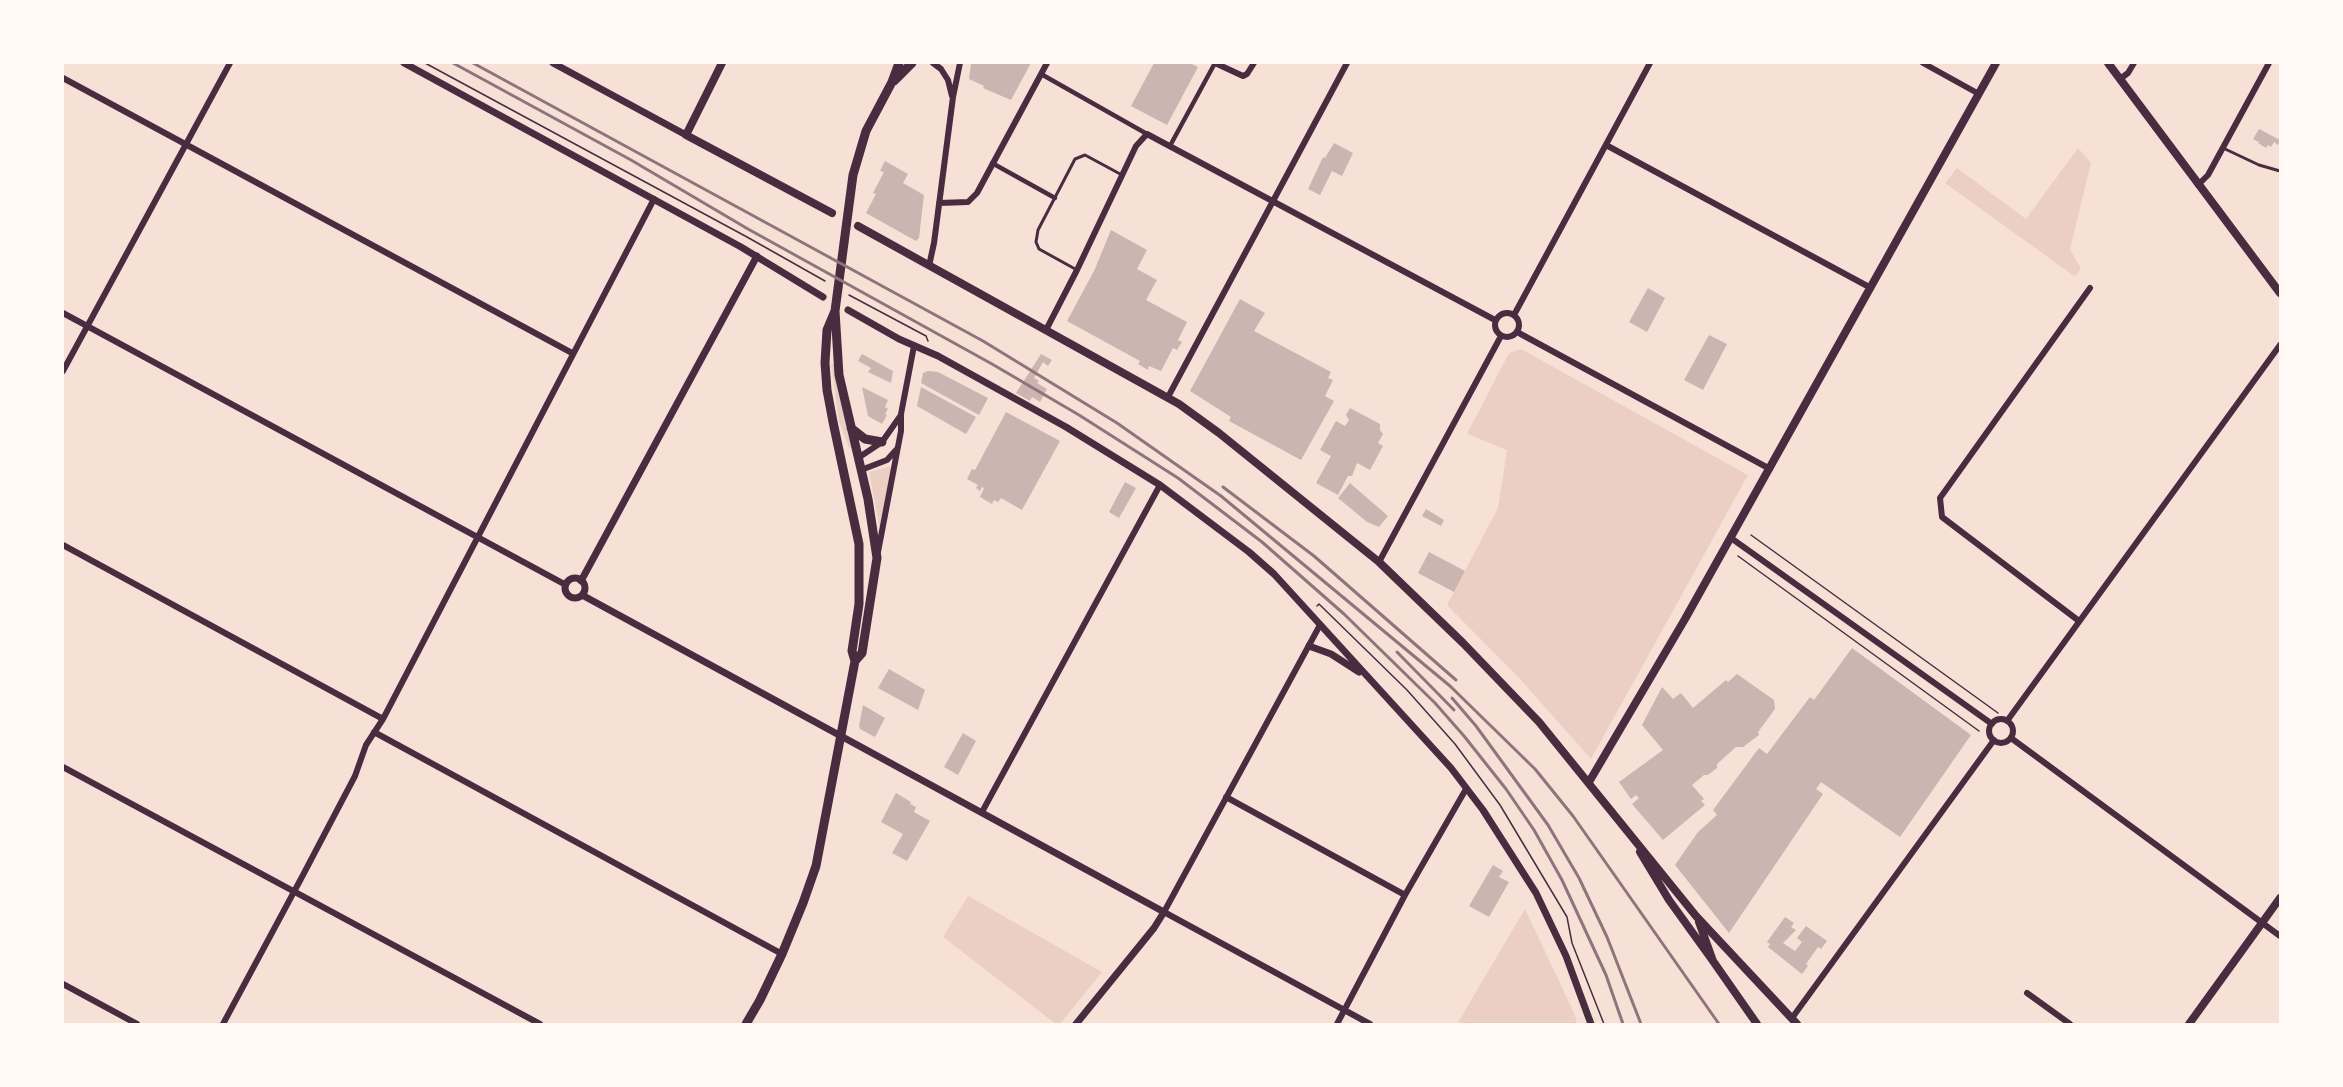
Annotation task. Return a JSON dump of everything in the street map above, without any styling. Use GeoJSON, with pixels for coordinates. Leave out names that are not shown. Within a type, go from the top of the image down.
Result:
{"type":"FeatureCollection","features":[{"type":"Feature","properties":{"kind":"main road"},"geometry":{"type":"LineString","coordinates":[[722,63],[686,135],[832,213]]}},
{"type":"Feature","properties":{"kind":"main road"},"geometry":{"type":"LineString","coordinates":[[746,1024],[782,954],[816,866],[855,661],[852,651],[860,604],[860,551],[827,390],[825,363],[835,311],[849,198],[859,153],[866,131],[892,82],[899,63]]}},
{"type":"Feature","properties":{"kind":"main road"},"geometry":{"type":"LineString","coordinates":[[892,82],[912,63]]}},
{"type":"Feature","properties":{"kind":"main road"},"geometry":{"type":"LineString","coordinates":[[1589,782],[1731,538],[1996,63]]}},
{"type":"Feature","properties":{"kind":"main road"},"geometry":{"type":"LineString","coordinates":[[2108,63],[2280,291]]}},
{"type":"Feature","properties":{"kind":"main road"},"geometry":{"type":"LineString","coordinates":[[858,226],[1168,397],[1219,433],[1379,562],[1464,643],[1539,722],[1696,916],[1795,1021]]}},
{"type":"Feature","properties":{"kind":"main road"},"geometry":{"type":"LineString","coordinates":[[832,331],[839,375],[872,523],[877,558],[862,653],[855,661]]}},
{"type":"Feature","properties":{"kind":"main road"},"geometry":{"type":"LineString","coordinates":[[851,428],[865,439],[882,442]]}},
{"type":"Feature","properties":{"kind":"main road"},"geometry":{"type":"LineString","coordinates":[[842,463],[858,458]]}},
{"type":"Feature","properties":{"kind":"main road"},"geometry":{"type":"LineString","coordinates":[[845,474],[861,470]]}},
{"type":"Feature","properties":{"kind":"main road"},"geometry":{"type":"LineString","coordinates":[[1631,835],[1657,882],[1756,1021]]}},
{"type":"Feature","properties":{"kind":"main road"},"geometry":{"type":"LineString","coordinates":[[2189,1024],[2280,898]]}},
{"type":"Feature","properties":{"kind":"main road"},"geometry":{"type":"LineString","coordinates":[[1696,916],[1713,962]]}},
{"type":"Feature","properties":{"kind":"street"},"geometry":{"type":"LineString","coordinates":[[63,371],[230,63]]}},
{"type":"Feature","properties":{"kind":"street"},"geometry":{"type":"LineString","coordinates":[[404,63],[757,256],[823,297]]}},
{"type":"Feature","properties":{"kind":"street"},"geometry":{"type":"LineString","coordinates":[[553,63],[686,135]]}},
{"type":"Feature","properties":{"kind":"street"},"geometry":{"type":"LineString","coordinates":[[933,63],[941,69],[948,80],[952,97]]}},
{"type":"Feature","properties":{"kind":"street"},"geometry":{"type":"LineString","coordinates":[[929,266],[952,97],[960,63]]}},
{"type":"Feature","properties":{"kind":"street"},"geometry":{"type":"LineString","coordinates":[[939,204],[968,202],[977,193],[1047,63]]}},
{"type":"Feature","properties":{"kind":"street"},"geometry":{"type":"LineString","coordinates":[[1171,144],[1215,63],[1243,76],[1254,63]]}},
{"type":"Feature","properties":{"kind":"street"},"geometry":{"type":"LineString","coordinates":[[1168,397],[1347,63]]}},
{"type":"Feature","properties":{"kind":"street"},"geometry":{"type":"LineString","coordinates":[[1514,315],[1650,63]]}},
{"type":"Feature","properties":{"kind":"street"},"geometry":{"type":"LineString","coordinates":[[1923,63],[1979,94]]}},
{"type":"Feature","properties":{"kind":"street"},"geometry":{"type":"LineString","coordinates":[[2120,79],[2128,73],[2133,63]]}},
{"type":"Feature","properties":{"kind":"street"},"geometry":{"type":"LineString","coordinates":[[2198,185],[2206,177],[2269,63]]}},
{"type":"Feature","properties":{"kind":"street"},"geometry":{"type":"LineString","coordinates":[[1041,74],[1147,134],[1171,144],[1495,320]]}},
{"type":"Feature","properties":{"kind":"street"},"geometry":{"type":"LineString","coordinates":[[63,78],[572,353]]}},
{"type":"Feature","properties":{"kind":"street"},"geometry":{"type":"LineString","coordinates":[[1046,330],[1136,147],[1147,134]]}},
{"type":"Feature","properties":{"kind":"street"},"geometry":{"type":"LineString","coordinates":[[1606,145],[1871,288]]}},
{"type":"Feature","properties":{"kind":"street"},"geometry":{"type":"LineString","coordinates":[[992,163],[1055,198]]}},
{"type":"Feature","properties":{"kind":"street"},"geometry":{"type":"LineString","coordinates":[[223,1024],[355,776],[366,746],[383,719],[654,199]]}},
{"type":"Feature","properties":{"kind":"street"},"geometry":{"type":"LineString","coordinates":[[581,581],[757,256]]}},
{"type":"Feature","properties":{"kind":"street"},"geometry":{"type":"LineString","coordinates":[[2079,621],[1942,517],[1940,498],[2090,288]]}},
{"type":"Feature","properties":{"kind":"street"},"geometry":{"type":"LineString","coordinates":[[848,310],[914,346],[939,356],[1066,426],[1160,485],[1263,563],[1451,768],[1489,819],[1536,893],[1566,956],[1591,1024]]}},
{"type":"Feature","properties":{"kind":"street"},"geometry":{"type":"LineString","coordinates":[[63,313],[566,585]]}},
{"type":"Feature","properties":{"kind":"street"},"geometry":{"type":"LineString","coordinates":[[1503,313],[1514,315],[1518,321],[1517,332],[1512,336],[1501,336],[1494,327],[1495,320],[1503,313]]}},
{"type":"Feature","properties":{"kind":"street"},"geometry":{"type":"LineString","coordinates":[[1517,332],[1770,468]]}},
{"type":"Feature","properties":{"kind":"street"},"geometry":{"type":"LineString","coordinates":[[1379,562],[1501,336]]}},
{"type":"Feature","properties":{"kind":"street"},"geometry":{"type":"LineString","coordinates":[[2007,721],[2280,345]]}},
{"type":"Feature","properties":{"kind":"street"},"geometry":{"type":"LineString","coordinates":[[877,558],[914,346]]}},
{"type":"Feature","properties":{"kind":"street"},"geometry":{"type":"LineString","coordinates":[[858,458],[882,442],[901,414]]}},
{"type":"Feature","properties":{"kind":"street"},"geometry":{"type":"LineString","coordinates":[[861,470],[887,460],[898,447]]}},
{"type":"Feature","properties":{"kind":"street"},"geometry":{"type":"LineString","coordinates":[[982,812],[1160,485]]}},
{"type":"Feature","properties":{"kind":"street"},"geometry":{"type":"LineString","coordinates":[[1731,538],[1992,724]]}},
{"type":"Feature","properties":{"kind":"street"},"geometry":{"type":"LineString","coordinates":[[63,545],[383,719]]}},
{"type":"Feature","properties":{"kind":"street"},"geometry":{"type":"LineString","coordinates":[[573,579],[581,581],[585,589],[582,595],[575,598],[569,596],[566,585],[573,579]]}},
{"type":"Feature","properties":{"kind":"street"},"geometry":{"type":"LineString","coordinates":[[582,595],[1370,1024]]}},
{"type":"Feature","properties":{"kind":"street"},"geometry":{"type":"LineString","coordinates":[[1076,1024],[1154,928],[1164,912],[1320,625]]}},
{"type":"Feature","properties":{"kind":"street"},"geometry":{"type":"LineString","coordinates":[[1309,646],[1331,654],[1367,676]]}},
{"type":"Feature","properties":{"kind":"street"},"geometry":{"type":"LineString","coordinates":[[1997,720],[2007,721],[2013,731],[2011,738],[2003,743],[1994,740],[1989,731],[1992,724],[1997,720]]}},
{"type":"Feature","properties":{"kind":"street"},"geometry":{"type":"LineString","coordinates":[[374,732],[782,954]]}},
{"type":"Feature","properties":{"kind":"street"},"geometry":{"type":"LineString","coordinates":[[2011,738],[2280,936]]}},
{"type":"Feature","properties":{"kind":"street"},"geometry":{"type":"LineString","coordinates":[[1795,1021],[1994,740]]}},
{"type":"Feature","properties":{"kind":"street"},"geometry":{"type":"LineString","coordinates":[[63,766],[540,1024]]}},
{"type":"Feature","properties":{"kind":"street"},"geometry":{"type":"LineString","coordinates":[[1337,1024],[1405,895],[1466,789]]}},
{"type":"Feature","properties":{"kind":"street"},"geometry":{"type":"LineString","coordinates":[[1226,797],[1405,895]]}},
{"type":"Feature","properties":{"kind":"street"},"geometry":{"type":"LineString","coordinates":[[63,984],[137,1024]]}},
{"type":"Feature","properties":{"kind":"street"},"geometry":{"type":"LineString","coordinates":[[2027,993],[2070,1024]]}},
{"type":"Feature","properties":{"kind":"lane"},"geometry":{"type":"LineString","coordinates":[[2222,148],[2259,165],[2280,171]]}},
{"type":"Feature","properties":{"kind":"lane"},"geometry":{"type":"LineString","coordinates":[[1077,270],[1039,249],[1036,242],[1038,230],[1075,159],[1085,155],[1122,175]]}},
{"type":"Feature","properties":{"kind":"path"},"geometry":{"type":"LineString","coordinates":[[425,63],[670,194],[825,281]]}},
{"type":"Feature","properties":{"kind":"path"},"geometry":{"type":"LineString","coordinates":[[849,295],[926,336]]}},
{"type":"Feature","properties":{"kind":"path"},"geometry":{"type":"LineString","coordinates":[[1751,535],[1998,713]]}},
{"type":"Feature","properties":{"kind":"path"},"geometry":{"type":"LineString","coordinates":[[1738,556],[1979,731]]}},
{"type":"Feature","properties":{"kind":"shaded area"},"geometry":{"type":"Polygon","coordinates":[[[2078,148],[2091,163],[2070,249],[2081,269],[2074,276],[1945,183],[1957,168],[2026,219],[2078,148]]]}},
{"type":"Feature","properties":{"kind":"shaded area"},"geometry":{"type":"Polygon","coordinates":[[[1521,349],[1748,475],[1591,759],[1520,679],[1447,605],[1498,508],[1507,450],[1467,434],[1509,353],[1521,349]]]}},
{"type":"Feature","properties":{"kind":"shaded area"},"geometry":{"type":"Polygon","coordinates":[[[831,364],[834,364],[851,448],[849,448],[839,421],[831,364]]]}},
{"type":"Feature","properties":{"kind":"shaded area"},"geometry":{"type":"Polygon","coordinates":[[[890,466],[891,471],[880,529],[869,472],[890,466]]]}},
{"type":"Feature","properties":{"kind":"shaded area"},"geometry":{"type":"Polygon","coordinates":[[[968,896],[1102,972],[1060,1024],[1056,1024],[943,937],[968,896]]]}},
{"type":"Feature","properties":{"kind":"shaded area"},"geometry":{"type":"Polygon","coordinates":[[[1525,909],[1575,1015],[1577,1024],[1457,1024],[1525,909]]]}},
{"type":"Feature","properties":{"kind":"building"},"geometry":{"type":"Polygon","coordinates":[[[971,63],[1031,63],[1011,100],[969,79],[971,63]]]}},
{"type":"Feature","properties":{"kind":"building"},"geometry":{"type":"Polygon","coordinates":[[[1154,63],[1190,63],[1198,67],[1167,125],[1131,106],[1154,63]]]}},
{"type":"Feature","properties":{"kind":"building"},"geometry":{"type":"Polygon","coordinates":[[[2259,129],[2280,140],[2278,145],[2274,142],[2271,147],[2268,145],[2266,148],[2253,139],[2259,129]]]}},
{"type":"Feature","properties":{"kind":"building"},"geometry":{"type":"Polygon","coordinates":[[[1334,143],[1353,153],[1342,176],[1332,171],[1320,195],[1308,189],[1323,157],[1325,158],[1334,143]]]}},
{"type":"Feature","properties":{"kind":"building"},"geometry":{"type":"Polygon","coordinates":[[[885,161],[908,174],[903,183],[924,195],[919,238],[916,241],[866,213],[876,194],[873,193],[884,172],[880,171],[885,161]]]}},
{"type":"Feature","properties":{"kind":"building"},"geometry":{"type":"Polygon","coordinates":[[[1111,230],[1147,250],[1137,269],[1157,280],[1146,300],[1187,322],[1178,340],[1182,342],[1177,350],[1173,348],[1161,371],[1149,366],[1148,370],[1138,364],[1140,361],[1067,321],[1094,271],[1111,230]]]}},
{"type":"Feature","properties":{"kind":"building"},"geometry":{"type":"Polygon","coordinates":[[[1648,288],[1665,298],[1647,332],[1629,322],[1648,288]]]}},
{"type":"Feature","properties":{"kind":"building"},"geometry":{"type":"Polygon","coordinates":[[[1240,299],[1265,313],[1254,331],[1331,372],[1328,378],[1333,380],[1325,396],[1334,401],[1301,460],[1229,421],[1231,417],[1190,391],[1240,299]]]}},
{"type":"Feature","properties":{"kind":"building"},"geometry":{"type":"Polygon","coordinates":[[[1709,335],[1727,344],[1703,390],[1684,380],[1709,335]]]}},
{"type":"Feature","properties":{"kind":"building"},"geometry":{"type":"Polygon","coordinates":[[[862,354],[893,371],[891,383],[868,372],[871,368],[858,361],[862,354]]]}},
{"type":"Feature","properties":{"kind":"building"},"geometry":{"type":"Polygon","coordinates":[[[1041,354],[1052,360],[1048,366],[1043,362],[1034,378],[1039,381],[1037,383],[1047,389],[1040,402],[1032,397],[1030,401],[1016,393],[1041,354]]]}},
{"type":"Feature","properties":{"kind":"building"},"geometry":{"type":"Polygon","coordinates":[[[938,372],[988,398],[979,415],[921,383],[923,373],[938,372]]]}},
{"type":"Feature","properties":{"kind":"building"},"geometry":{"type":"Polygon","coordinates":[[[862,387],[888,400],[885,407],[888,409],[885,414],[887,415],[882,424],[868,416],[862,387]]]}},
{"type":"Feature","properties":{"kind":"building"},"geometry":{"type":"Polygon","coordinates":[[[921,387],[976,417],[966,434],[917,406],[921,387]]]}},
{"type":"Feature","properties":{"kind":"building"},"geometry":{"type":"Polygon","coordinates":[[[1350,408],[1380,424],[1383,434],[1378,443],[1383,446],[1370,470],[1357,463],[1352,476],[1348,476],[1338,495],[1316,483],[1331,456],[1320,450],[1336,421],[1345,426],[1349,420],[1346,415],[1350,408]]]}},
{"type":"Feature","properties":{"kind":"building"},"geometry":{"type":"Polygon","coordinates":[[[1006,412],[1060,441],[1022,510],[1001,498],[998,502],[994,500],[992,504],[980,497],[984,488],[982,487],[980,491],[976,488],[978,485],[967,479],[972,469],[975,470],[1006,412]]]}},
{"type":"Feature","properties":{"kind":"building"},"geometry":{"type":"Polygon","coordinates":[[[1125,482],[1136,488],[1119,518],[1109,512],[1125,482]]]}},
{"type":"Feature","properties":{"kind":"building"},"geometry":{"type":"Polygon","coordinates":[[[1350,483],[1388,516],[1379,527],[1367,522],[1338,498],[1350,483]]]}},
{"type":"Feature","properties":{"kind":"building"},"geometry":{"type":"Polygon","coordinates":[[[1426,509],[1444,520],[1441,526],[1422,516],[1426,509]]]}},
{"type":"Feature","properties":{"kind":"building"},"geometry":{"type":"Polygon","coordinates":[[[1429,552],[1465,571],[1454,592],[1418,573],[1429,552]]]}},
{"type":"Feature","properties":{"kind":"building"},"geometry":{"type":"Polygon","coordinates":[[[1852,648],[1971,735],[1900,837],[1821,782],[1816,789],[1823,794],[1729,933],[1675,865],[1698,832],[1717,815],[1713,810],[1759,748],[1767,754],[1810,697],[1814,700],[1852,648]]]}},
{"type":"Feature","properties":{"kind":"building"},"geometry":{"type":"Polygon","coordinates":[[[889,669],[925,690],[918,710],[878,688],[889,669]]]}},
{"type":"Feature","properties":{"kind":"building"},"geometry":{"type":"Polygon","coordinates":[[[1737,674],[1774,700],[1775,709],[1758,732],[1759,735],[1743,747],[1736,747],[1717,764],[1717,768],[1692,785],[1704,799],[1701,801],[1705,805],[1663,840],[1632,804],[1639,798],[1636,795],[1631,799],[1619,782],[1663,750],[1642,725],[1662,687],[1673,699],[1681,693],[1693,708],[1726,680],[1728,682],[1737,674]]]}},
{"type":"Feature","properties":{"kind":"building"},"geometry":{"type":"Polygon","coordinates":[[[863,705],[885,718],[875,737],[860,729],[863,705]]]}},
{"type":"Feature","properties":{"kind":"building"},"geometry":{"type":"Polygon","coordinates":[[[963,733],[976,741],[958,775],[944,767],[963,733]]]}},
{"type":"Feature","properties":{"kind":"building"},"geometry":{"type":"Polygon","coordinates":[[[896,793],[916,807],[914,812],[930,821],[907,861],[892,853],[903,834],[881,822],[896,793]]]}},
{"type":"Feature","properties":{"kind":"building"},"geometry":{"type":"Polygon","coordinates":[[[1493,865],[1503,871],[1499,877],[1509,882],[1489,917],[1469,906],[1493,865]]]}},
{"type":"Feature","properties":{"kind":"building"},"geometry":{"type":"Polygon","coordinates":[[[1785,917],[1794,923],[1791,927],[1796,930],[1783,943],[1795,951],[1802,942],[1797,938],[1806,926],[1827,941],[1821,949],[1818,947],[1802,974],[1768,947],[1770,944],[1767,942],[1785,917]]]}},
{"type":"Feature","properties":{"kind":"railway"},"geometry":{"type":"LineString","coordinates":[[453,63],[631,160],[748,229],[992,364],[1079,415],[1178,478],[1262,542],[1344,614],[1435,703],[1506,789],[1534,830],[1562,880],[1606,975],[1623,1024]]}},
{"type":"Feature","properties":{"kind":"railway"},"geometry":{"type":"LineString","coordinates":[[473,63],[983,341],[1117,423],[1221,496],[1450,686],[1535,769],[1573,816],[1719,1024]]}},
{"type":"Feature","properties":{"kind":"railway"},"geometry":{"type":"LineString","coordinates":[[1223,487],[1314,556],[1456,680]]}},
{"type":"Feature","properties":{"kind":"railway"},"geometry":{"type":"LineString","coordinates":[[1397,652],[1454,710]]}},
{"type":"Feature","properties":{"kind":"railway"},"geometry":{"type":"LineString","coordinates":[[1452,698],[1476,726],[1548,825],[1579,878],[1607,937],[1641,1024]]}}]}
